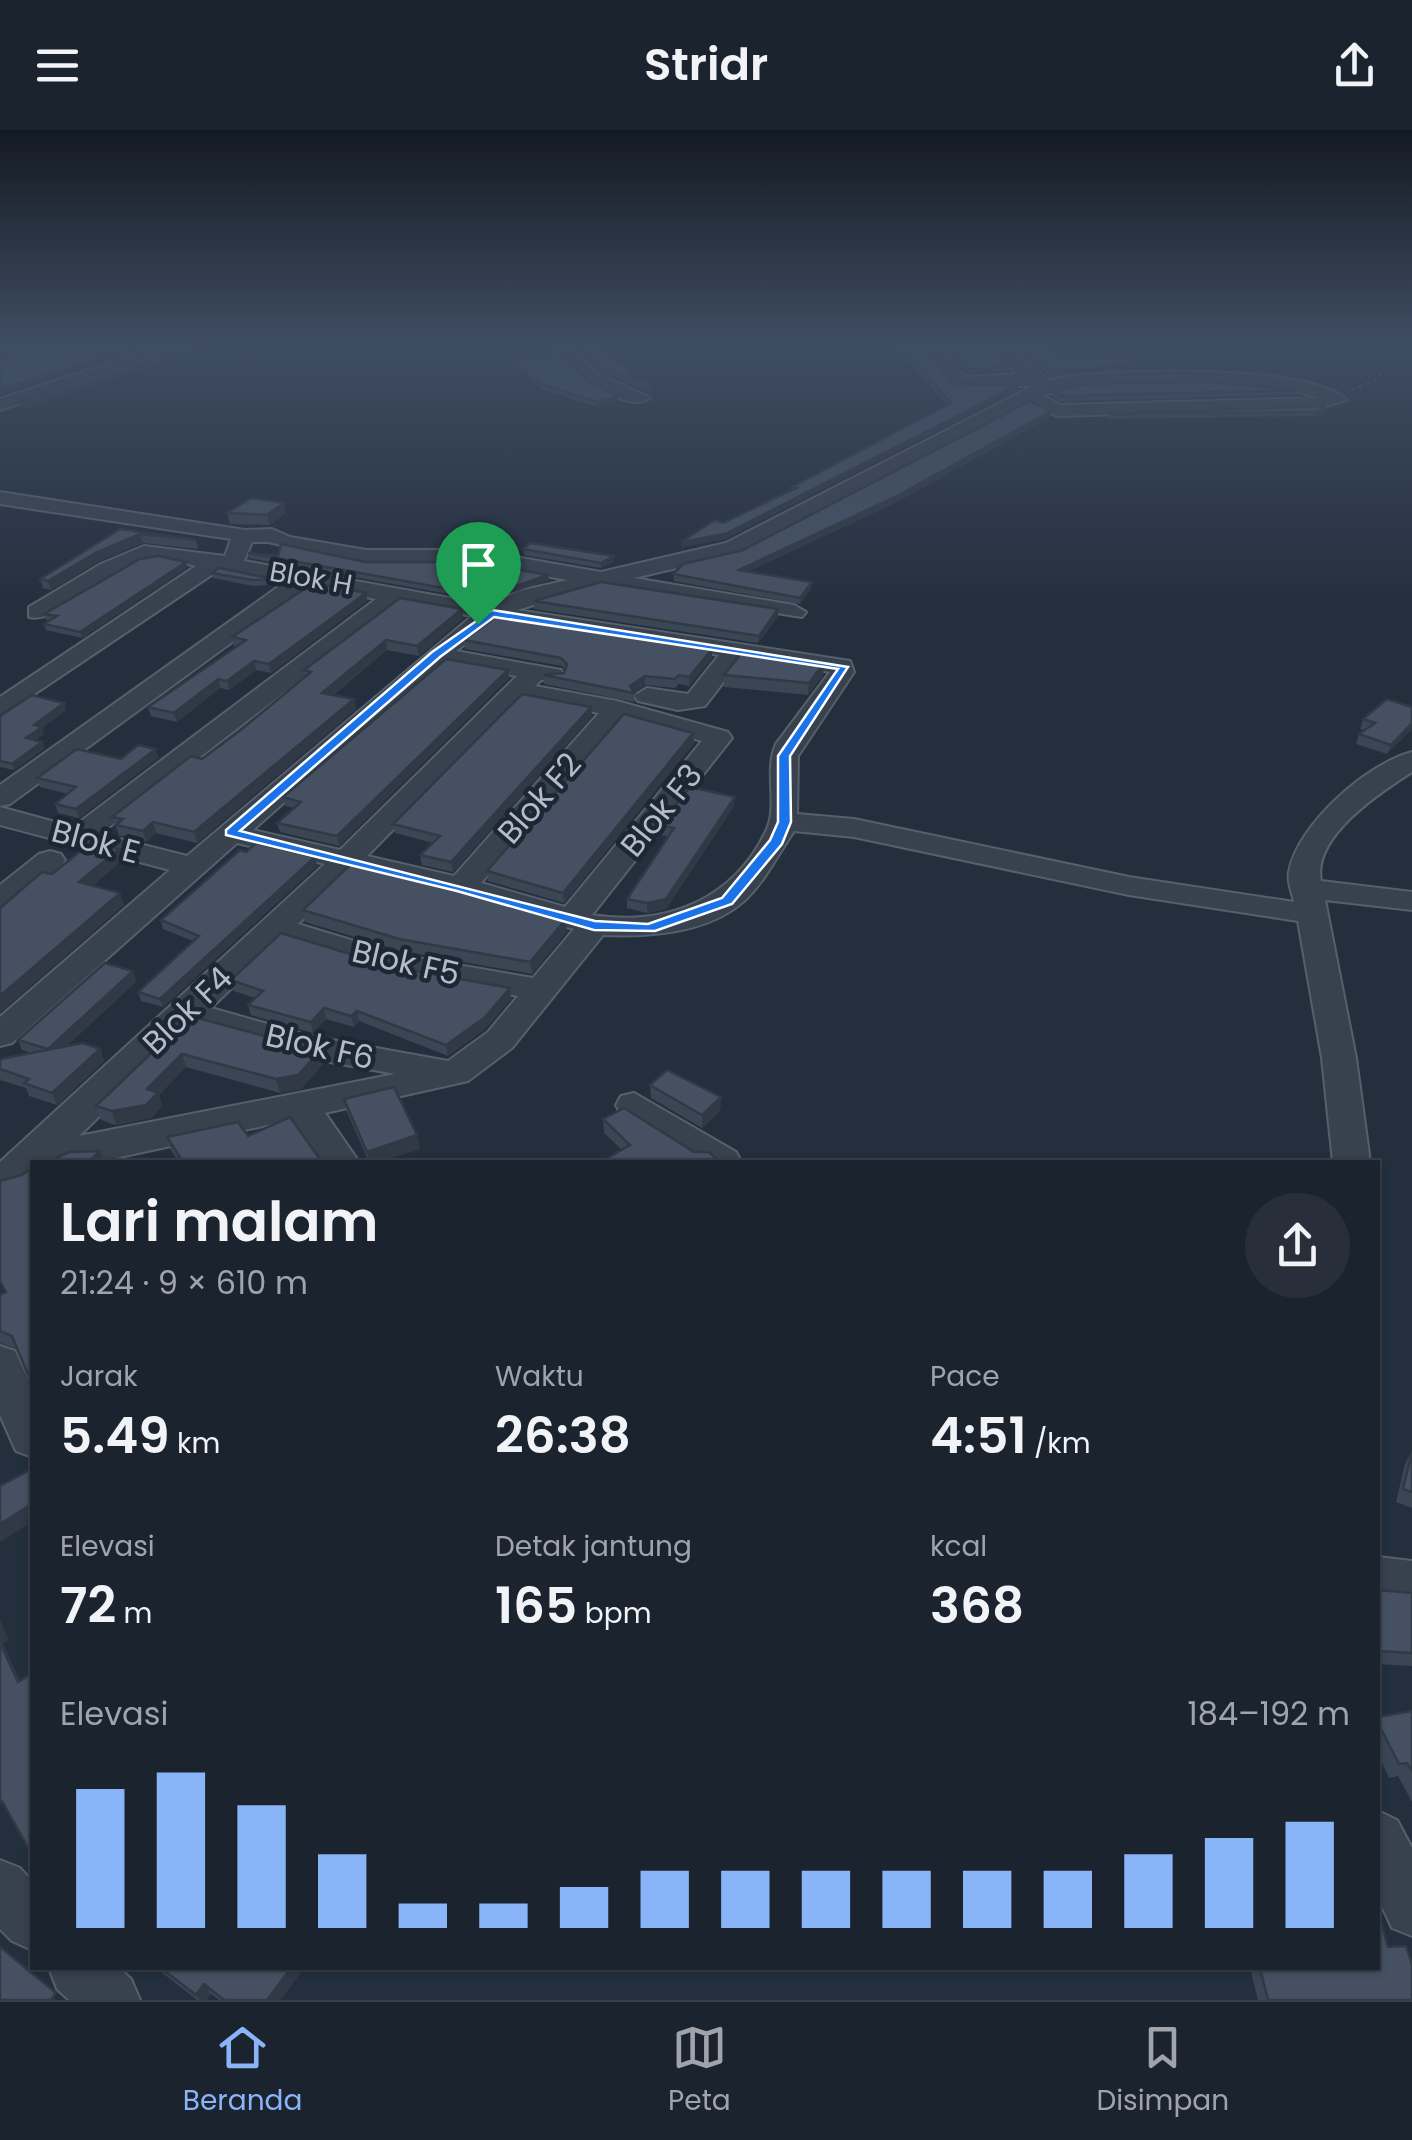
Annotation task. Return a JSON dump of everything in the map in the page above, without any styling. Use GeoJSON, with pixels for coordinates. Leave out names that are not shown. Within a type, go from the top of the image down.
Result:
{"type":"FeatureCollection","features":[{"type":"Feature","properties":{"kind":"street"},"geometry":{"type":"LineString","coordinates":[[0,1035],[436,654],[492,613],[527,596],[733,548],[960,428]]}},
{"type":"Feature","properties":{"kind":"street"},"geometry":{"type":"LineString","coordinates":[[0,498],[182,521],[243,536],[272,535],[284,542],[366,557],[476,557],[794,612]]}},
{"type":"Feature","properties":{"kind":"street"},"geometry":{"type":"LineString","coordinates":[[0,709],[224,562],[243,536]]}},
{"type":"Feature","properties":{"kind":"street","name":"Blok H"},"geometry":{"type":"LineString","coordinates":[[37,612],[131,558],[152,551],[492,613],[844,669],[784,756],[785,822]]}},
{"type":"Feature","properties":{"kind":"street"},"geometry":{"type":"LineString","coordinates":[[0,798],[307,577]]}},
{"type":"Feature","properties":{"kind":"street"},"geometry":{"type":"LineString","coordinates":[[78,836],[397,594]]}},
{"type":"Feature","properties":{"kind":"street"},"geometry":{"type":"LineString","coordinates":[[527,681],[678,702],[701,697],[735,651]]}},
{"type":"Feature","properties":{"kind":"street"},"geometry":{"type":"LineString","coordinates":[[436,654],[617,709]]}},
{"type":"Feature","properties":{"kind":"street","name":"Blok F4"},"geometry":{"type":"LineString","coordinates":[[24,1164],[272,926],[347,860],[527,681]]}},
{"type":"Feature","properties":{"kind":"street","name":"Blok F2"},"geometry":{"type":"LineString","coordinates":[[461,888],[617,709]]}},
{"type":"Feature","properties":{"kind":"street","name":"Blok F3"},"geometry":{"type":"LineString","coordinates":[[584,922],[720,738],[617,709]]}},
{"type":"Feature","properties":{"kind":"street"},"geometry":{"type":"LineString","coordinates":[[1352,1160],[1338,1058],[1307,906],[1304,872],[1327,824],[1358,794],[1412,760]]}},
{"type":"Feature","properties":{"kind":"street","name":"Blok E"},"geometry":{"type":"LineString","coordinates":[[0,816],[192,867]]}},
{"type":"Feature","properties":{"kind":"street"},"geometry":{"type":"LineString","coordinates":[[230,832],[584,922],[650,928],[714,908],[735,893],[777,842],[785,822],[854,828],[1129,886],[1307,906],[1412,901]]}},
{"type":"Feature","properties":{"kind":"street"},"geometry":{"type":"LineString","coordinates":[[0,900],[50,860]]}},
{"type":"Feature","properties":{"kind":"street"},"geometry":{"type":"LineString","coordinates":[[62,1160],[101,1156],[299,1105],[456,1073],[486,1054],[542,990],[584,922]]}},
{"type":"Feature","properties":{"kind":"street","name":"Blok F5"},"geometry":{"type":"LineString","coordinates":[[272,926],[396,964],[542,990]]}},
{"type":"Feature","properties":{"kind":"street","name":"Blok F6"},"geometry":{"type":"LineString","coordinates":[[185,1012],[309,1047],[456,1073]]}},
{"type":"Feature","properties":{"kind":"street"},"geometry":{"type":"LineString","coordinates":[[299,1105],[340,1160]]}},
{"type":"Feature","properties":{"kind":"street"},"geometry":{"type":"LineString","coordinates":[[634,1105],[720,1160]]}},
{"type":"Feature","properties":{"kind":"street"},"geometry":{"type":"LineString","coordinates":[[0,1363],[23,1430]]}},
{"type":"Feature","properties":{"kind":"street"},"geometry":{"type":"LineString","coordinates":[[1380,1580],[1412,1583]]}},
{"type":"Feature","properties":{"kind":"street"},"geometry":{"type":"LineString","coordinates":[[1380,1843],[1412,1908]]}},
{"type":"Feature","properties":{"kind":"street"},"geometry":{"type":"LineString","coordinates":[[0,1888],[30,1919]]}},
{"type":"Feature","properties":{"kind":"street"},"geometry":{"type":"LineString","coordinates":[[80,1970],[110,2000]]}},
{"type":"Feature","properties":{"kind":"building"},"geometry":{"type":"Polygon","coordinates":[[[903,428],[933,428],[725,534],[681,542],[715,520],[723,523],[796,488],[792,487],[903,428]]]}},
{"type":"Feature","properties":{"kind":"building"},"geometry":{"type":"Polygon","coordinates":[[[977,428],[1020,428],[897,496],[739,570],[812,582],[800,598],[673,574],[683,564],[743,550],[977,428]]]}},
{"type":"Feature","properties":{"kind":"building"},"geometry":{"type":"Polygon","coordinates":[[[251,498],[284,503],[267,515],[227,513],[251,498]]]}},
{"type":"Feature","properties":{"kind":"building"},"geometry":{"type":"Polygon","coordinates":[[[120,529],[196,540],[140,534],[97,552],[48,581],[40,579],[120,529]]]}},
{"type":"Feature","properties":{"kind":"building"},"geometry":{"type":"Polygon","coordinates":[[[530,543],[614,556],[601,563],[523,549],[530,543]]]}},
{"type":"Feature","properties":{"kind":"building"},"geometry":{"type":"Polygon","coordinates":[[[281,544],[365,562],[475,562],[548,575],[488,596],[248,553],[278,556],[281,544]]]}},
{"type":"Feature","properties":{"kind":"building"},"geometry":{"type":"Polygon","coordinates":[[[159,556],[186,562],[80,632],[44,624],[57,616],[44,614],[140,559],[159,556]]]}},
{"type":"Feature","properties":{"kind":"building"},"geometry":{"type":"Polygon","coordinates":[[[219,568],[274,579],[252,580],[212,573],[219,568]]]}},
{"type":"Feature","properties":{"kind":"building"},"geometry":{"type":"Polygon","coordinates":[[[308,582],[366,593],[269,664],[254,661],[227,681],[218,679],[174,713],[148,707],[246,640],[232,637],[309,586],[304,585],[308,582]]]}},
{"type":"Feature","properties":{"kind":"building"},"geometry":{"type":"Polygon","coordinates":[[[601,582],[778,609],[759,636],[534,601],[601,582]]]}},
{"type":"Feature","properties":{"kind":"building"},"geometry":{"type":"Polygon","coordinates":[[[400,598],[462,609],[417,646],[386,640],[322,693],[354,699],[194,832],[153,822],[143,831],[116,825],[123,819],[112,817],[191,756],[202,759],[242,729],[311,672],[304,670],[400,598]]]}},
{"type":"Feature","properties":{"kind":"building"},"geometry":{"type":"Polygon","coordinates":[[[497,616],[712,649],[689,677],[645,676],[630,686],[634,693],[543,675],[564,673],[567,664],[561,658],[464,640],[497,616]]]}},
{"type":"Feature","properties":{"kind":"building"},"geometry":{"type":"Polygon","coordinates":[[[744,650],[824,663],[809,683],[724,675],[744,650]]]}},
{"type":"Feature","properties":{"kind":"building"},"geometry":{"type":"Polygon","coordinates":[[[446,659],[508,670],[337,836],[277,823],[301,802],[283,797],[446,659]]]}},
{"type":"Feature","properties":{"kind":"building"},"geometry":{"type":"Polygon","coordinates":[[[522,694],[591,707],[451,862],[420,855],[440,836],[393,824],[522,694]]]}},
{"type":"Feature","properties":{"kind":"building"},"geometry":{"type":"Polygon","coordinates":[[[32,695],[64,703],[34,725],[42,727],[26,738],[42,742],[12,764],[0,761],[0,716],[32,695]]]}},
{"type":"Feature","properties":{"kind":"building"},"geometry":{"type":"Polygon","coordinates":[[[1387,699],[1412,707],[1412,723],[1391,745],[1359,734],[1375,723],[1363,719],[1387,699]]]}},
{"type":"Feature","properties":{"kind":"building"},"geometry":{"type":"Polygon","coordinates":[[[624,714],[693,733],[563,893],[487,871],[624,714]]]}},
{"type":"Feature","properties":{"kind":"building"},"geometry":{"type":"Polygon","coordinates":[[[138,745],[156,749],[76,809],[55,804],[76,787],[37,778],[77,749],[121,759],[138,745]]]}},
{"type":"Feature","properties":{"kind":"building"},"geometry":{"type":"Polygon","coordinates":[[[690,787],[735,797],[666,899],[647,903],[627,899],[674,828],[660,825],[690,787]]]}},
{"type":"Feature","properties":{"kind":"building"},"geometry":{"type":"Polygon","coordinates":[[[92,842],[119,849],[79,882],[120,893],[0,996],[0,908],[42,872],[52,874],[92,842]]]}},
{"type":"Feature","properties":{"kind":"building"},"geometry":{"type":"Polygon","coordinates":[[[256,843],[315,857],[160,999],[138,992],[199,936],[161,920],[240,850],[246,852],[256,843]]]}},
{"type":"Feature","properties":{"kind":"building"},"geometry":{"type":"Polygon","coordinates":[[[352,863],[566,919],[530,962],[399,939],[303,910],[352,863]]]}},
{"type":"Feature","properties":{"kind":"building"},"geometry":{"type":"Polygon","coordinates":[[[281,933],[393,967],[510,988],[484,1018],[446,1045],[357,1011],[351,1016],[324,1008],[311,1022],[248,1005],[263,991],[231,980],[281,933]]]}},
{"type":"Feature","properties":{"kind":"building"},"geometry":{"type":"Polygon","coordinates":[[[105,963],[133,971],[48,1049],[18,1040],[105,963]]]}},
{"type":"Feature","properties":{"kind":"building"},"geometry":{"type":"Polygon","coordinates":[[[190,1016],[320,1051],[298,1075],[276,1079],[182,1054],[147,1089],[158,1093],[146,1105],[112,1111],[96,1106],[190,1016]]]}},
{"type":"Feature","properties":{"kind":"building"},"geometry":{"type":"Polygon","coordinates":[[[83,1043],[100,1049],[52,1093],[24,1083],[29,1079],[0,1069],[0,1059],[83,1043]]]}},
{"type":"Feature","properties":{"kind":"building"},"geometry":{"type":"Polygon","coordinates":[[[667,1070],[721,1097],[702,1115],[650,1085],[667,1070]]]}},
{"type":"Feature","properties":{"kind":"building"},"geometry":{"type":"Polygon","coordinates":[[[394,1087],[417,1135],[367,1152],[344,1099],[394,1087]]]}},
{"type":"Feature","properties":{"kind":"building"},"geometry":{"type":"Polygon","coordinates":[[[624,1108],[694,1152],[709,1152],[718,1160],[607,1160],[630,1145],[603,1119],[624,1108]]]}},
{"type":"Feature","properties":{"kind":"building"},"geometry":{"type":"Polygon","coordinates":[[[290,1117],[321,1160],[182,1160],[167,1137],[238,1122],[248,1136],[290,1117]]]}},
{"type":"Feature","properties":{"kind":"building"},"geometry":{"type":"Polygon","coordinates":[[[100,1151],[91,1160],[51,1160],[69,1152],[100,1151]]]}},
{"type":"Feature","properties":{"kind":"building"},"geometry":{"type":"Polygon","coordinates":[[[30,1170],[29,1377],[12,1336],[0,1331],[0,1295],[6,1292],[0,1281],[0,1181],[30,1170]]]}},
{"type":"Feature","properties":{"kind":"building"},"geometry":{"type":"Polygon","coordinates":[[[1412,1452],[1412,1492],[1403,1489],[1412,1452]]]}},
{"type":"Feature","properties":{"kind":"building"},"geometry":{"type":"Polygon","coordinates":[[[30,1470],[30,1505],[0,1524],[0,1486],[30,1470]]]}},
{"type":"Feature","properties":{"kind":"building"},"geometry":{"type":"Polygon","coordinates":[[[1380,1590],[1412,1593],[1412,1653],[1380,1651],[1380,1590]]]}},
{"type":"Feature","properties":{"kind":"building"},"geometry":{"type":"Polygon","coordinates":[[[0,1643],[18,1682],[30,1675],[30,1850],[0,1803],[0,1643]]]}},
{"type":"Feature","properties":{"kind":"building"},"geometry":{"type":"Polygon","coordinates":[[[1412,1711],[1412,1771],[1407,1763],[1399,1764],[1380,1727],[1380,1717],[1412,1711]]]}},
{"type":"Feature","properties":{"kind":"building"},"geometry":{"type":"Polygon","coordinates":[[[1380,1918],[1388,1947],[1406,1946],[1412,1964],[1412,2000],[1268,2000],[1260,1970],[1380,1970],[1380,1918]]]}},
{"type":"Feature","properties":{"kind":"building"},"geometry":{"type":"Polygon","coordinates":[[[0,1947],[56,1993],[54,2000],[0,2000],[0,1947]]]}},
{"type":"Feature","properties":{"kind":"building"},"geometry":{"type":"Polygon","coordinates":[[[164,1970],[290,1970],[267,2000],[224,2000],[204,1984],[196,1995],[164,1970]]]}},
{"type":"Feature","properties":{"kind":"route"},"geometry":{"type":"LineString","coordinates":[[492,613],[842,666],[844,669],[817,711],[789,744],[784,756],[785,822],[777,842],[727,901],[650,928],[594,925],[230,832],[436,654],[478,624],[492,613]]}}]}
